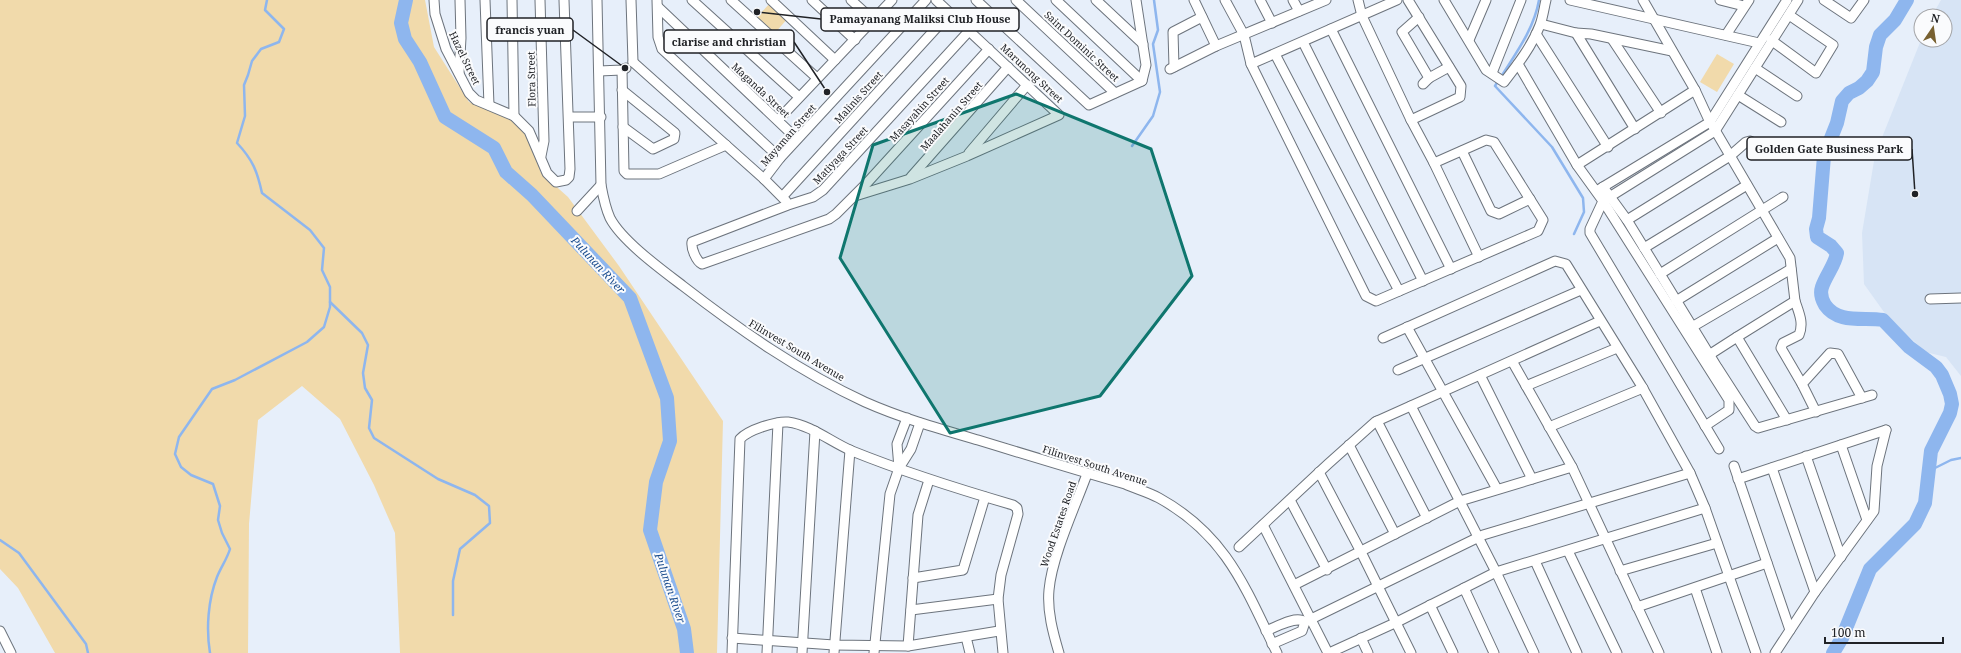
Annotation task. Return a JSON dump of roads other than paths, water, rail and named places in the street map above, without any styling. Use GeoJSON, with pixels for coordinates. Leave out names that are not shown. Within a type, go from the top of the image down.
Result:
{"type":"FeatureCollection","features":[{"type":"Feature","properties":{"kind":"street","name":"Hazel Street"},"geometry":{"type":"LineString","coordinates":[[434,0],[435,14],[440,33],[459,74],[472,96],[476,100],[514,116],[529,131],[547,173],[556,182],[566,180],[569,177],[568,117]]}},
{"type":"Feature","properties":{"kind":"street"},"geometry":{"type":"LineString","coordinates":[[459,74],[462,38],[460,0]]}},
{"type":"Feature","properties":{"kind":"street"},"geometry":{"type":"LineString","coordinates":[[485,0],[488,105]]}},
{"type":"Feature","properties":{"kind":"street"},"geometry":{"type":"LineString","coordinates":[[512,0],[514,116]]}},
{"type":"Feature","properties":{"kind":"street","name":"Flora Street"},"geometry":{"type":"LineString","coordinates":[[540,0],[544,141],[541,158]]}},
{"type":"Feature","properties":{"kind":"street"},"geometry":{"type":"LineString","coordinates":[[564,0],[568,117],[601,117]]}},
{"type":"Feature","properties":{"kind":"street","name":"Filinvest South Avenue"},"geometry":{"type":"LineString","coordinates":[[597,0],[601,117],[601,185],[604,201],[611,219],[621,232],[659,268],[705,303],[773,350],[819,378],[865,402],[920,423],[1087,474],[1125,484],[1157,497],[1181,511],[1204,530],[1232,565],[1244,585],[1277,653]]}},
{"type":"Feature","properties":{"kind":"street"},"geometry":{"type":"LineString","coordinates":[[631,0],[633,62],[783,196],[788,205]]}},
{"type":"Feature","properties":{"kind":"street"},"geometry":{"type":"LineString","coordinates":[[692,0],[799,97]]}},
{"type":"Feature","properties":{"kind":"street"},"geometry":{"type":"LineString","coordinates":[[731,0],[818,78]]}},
{"type":"Feature","properties":{"kind":"street"},"geometry":{"type":"LineString","coordinates":[[771,0],[835,60]]}},
{"type":"Feature","properties":{"kind":"street"},"geometry":{"type":"LineString","coordinates":[[812,0],[855,40]]}},
{"type":"Feature","properties":{"kind":"street"},"geometry":{"type":"LineString","coordinates":[[851,0],[873,20]]}},
{"type":"Feature","properties":{"kind":"street"},"geometry":{"type":"LineString","coordinates":[[778,120],[892,0]]}},
{"type":"Feature","properties":{"kind":"street","name":"Mayaman Street"},"geometry":{"type":"LineString","coordinates":[[764,179],[797,139],[926,0]]}},
{"type":"Feature","properties":{"kind":"street","name":"Marunong Street"},"geometry":{"type":"LineString","coordinates":[[936,0],[1059,115],[967,156]]}},
{"type":"Feature","properties":{"kind":"street"},"geometry":{"type":"LineString","coordinates":[[976,0],[1088,105],[1142,81]]}},
{"type":"Feature","properties":{"kind":"street","name":"Saint Dominic Street"},"geometry":{"type":"LineString","coordinates":[[1016,0],[1116,93]]}},
{"type":"Feature","properties":{"kind":"street"},"geometry":{"type":"LineString","coordinates":[[1056,0],[1142,81]]}},
{"type":"Feature","properties":{"kind":"street"},"geometry":{"type":"LineString","coordinates":[[1096,0],[1143,44]]}},
{"type":"Feature","properties":{"kind":"street"},"geometry":{"type":"LineString","coordinates":[[1194,0],[1216,46]]}},
{"type":"Feature","properties":{"kind":"street"},"geometry":{"type":"LineString","coordinates":[[1225,0],[1244,35],[1252,64],[1366,296],[1376,301],[1538,231],[1543,220],[1494,142],[1486,140],[1434,163]]}},
{"type":"Feature","properties":{"kind":"street"},"geometry":{"type":"LineString","coordinates":[[1260,0],[1272,23]]}},
{"type":"Feature","properties":{"kind":"street"},"geometry":{"type":"LineString","coordinates":[[1293,0],[1299,11]]}},
{"type":"Feature","properties":{"kind":"street"},"geometry":{"type":"LineString","coordinates":[[1202,17],[1172,32],[1172,68],[1216,46],[1325,0]]}},
{"type":"Feature","properties":{"kind":"street"},"geometry":{"type":"LineString","coordinates":[[1358,0],[1362,16],[1411,120],[1434,163],[1479,257]]}},
{"type":"Feature","properties":{"kind":"street"},"geometry":{"type":"LineString","coordinates":[[1252,64],[1397,0]]}},
{"type":"Feature","properties":{"kind":"street"},"geometry":{"type":"LineString","coordinates":[[1408,0],[1461,86],[1460,97],[1411,120]]}},
{"type":"Feature","properties":{"kind":"street"},"geometry":{"type":"LineString","coordinates":[[1469,40],[1486,0]]}},
{"type":"Feature","properties":{"kind":"street"},"geometry":{"type":"LineString","coordinates":[[1497,77],[1521,0]]}},
{"type":"Feature","properties":{"kind":"street"},"geometry":{"type":"LineString","coordinates":[[1447,2],[1486,70],[1504,82],[1518,64],[1536,34],[1541,24],[1546,0]]}},
{"type":"Feature","properties":{"kind":"street"},"geometry":{"type":"LineString","coordinates":[[1570,0],[1759,43]]}},
{"type":"Feature","properties":{"kind":"street"},"geometry":{"type":"LineString","coordinates":[[1643,0],[1694,90],[1710,122],[1790,258],[1795,301],[1802,323],[1799,335],[1783,343],[1781,348],[1816,412]]}},
{"type":"Feature","properties":{"kind":"street"},"geometry":{"type":"LineString","coordinates":[[1720,0],[1746,3],[1726,35]]}},
{"type":"Feature","properties":{"kind":"street"},"geometry":{"type":"LineString","coordinates":[[1599,190],[1710,122],[1787,0]]}},
{"type":"Feature","properties":{"kind":"street"},"geometry":{"type":"LineString","coordinates":[[1719,449],[1590,233],[1590,229],[1606,198],[1715,130],[1755,68],[1771,40],[1789,16],[1798,0]]}},
{"type":"Feature","properties":{"kind":"street"},"geometry":{"type":"LineString","coordinates":[[1824,0],[1851,18],[1864,0]]}},
{"type":"Feature","properties":{"kind":"street"},"geometry":{"type":"LineString","coordinates":[[1136,1],[1146,65],[1142,81]]}},
{"type":"Feature","properties":{"kind":"street"},"geometry":{"type":"LineString","coordinates":[[658,4],[658,38],[662,49],[780,158]]}},
{"type":"Feature","properties":{"kind":"street","name":"Maganda Street"},"geometry":{"type":"LineString","coordinates":[[658,4],[797,139]]}},
{"type":"Feature","properties":{"kind":"street","name":"Malinis Street"},"geometry":{"type":"LineString","coordinates":[[783,196],[950,12]]}},
{"type":"Feature","properties":{"kind":"street"},"geometry":{"type":"LineString","coordinates":[[1771,40],[1816,72],[1833,46],[1789,16]]}},
{"type":"Feature","properties":{"kind":"street"},"geometry":{"type":"LineString","coordinates":[[1419,17],[1402,32],[1426,81],[1449,67]]}},
{"type":"Feature","properties":{"kind":"street"},"geometry":{"type":"LineString","coordinates":[[1541,24],[1576,33],[1672,51]]}},
{"type":"Feature","properties":{"kind":"street"},"geometry":{"type":"LineString","coordinates":[[1331,30],[1451,269]]}},
{"type":"Feature","properties":{"kind":"street","name":"Matiyaga Street"},"geometry":{"type":"LineString","coordinates":[[692,242],[788,205],[813,197],[823,190],[970,31]]}},
{"type":"Feature","properties":{"kind":"street"},"geometry":{"type":"LineString","coordinates":[[1576,33],[1635,129]]}},
{"type":"Feature","properties":{"kind":"street"},"geometry":{"type":"LineString","coordinates":[[1536,34],[1608,147]]}},
{"type":"Feature","properties":{"kind":"street"},"geometry":{"type":"LineString","coordinates":[[1612,39],[1661,113]]}},
{"type":"Feature","properties":{"kind":"street"},"geometry":{"type":"LineString","coordinates":[[1303,42],[1423,281]]}},
{"type":"Feature","properties":{"kind":"street","name":"Masayahin Street"},"geometry":{"type":"LineString","coordinates":[[692,242],[692,246],[699,262],[702,264],[829,219],[854,197],[989,49]]}},
{"type":"Feature","properties":{"kind":"street"},"geometry":{"type":"LineString","coordinates":[[1275,54],[1399,291]]}},
{"type":"Feature","properties":{"kind":"street"},"geometry":{"type":"LineString","coordinates":[[599,71],[622,70],[633,62]]}},
{"type":"Feature","properties":{"kind":"street"},"geometry":{"type":"LineString","coordinates":[[1518,64],[1577,165],[1627,220],[1709,355],[1730,405],[1729,410],[1705,426]]}},
{"type":"Feature","properties":{"kind":"street","name":"Maalahanin Street"},"geometry":{"type":"LineString","coordinates":[[910,179],[1008,67]]}},
{"type":"Feature","properties":{"kind":"street"},"geometry":{"type":"LineString","coordinates":[[1755,68],[1797,96]]}},
{"type":"Feature","properties":{"kind":"street"},"geometry":{"type":"LineString","coordinates":[[622,70],[624,171],[627,174],[659,174],[726,145]]}},
{"type":"Feature","properties":{"kind":"street"},"geometry":{"type":"LineString","coordinates":[[854,197],[910,179],[967,156],[1027,85]]}},
{"type":"Feature","properties":{"kind":"street"},"geometry":{"type":"LineString","coordinates":[[622,90],[675,133],[675,136],[674,139],[653,149],[623,127]]}},
{"type":"Feature","properties":{"kind":"street"},"geometry":{"type":"LineString","coordinates":[[1577,165],[1608,147],[1694,90]]}},
{"type":"Feature","properties":{"kind":"street"},"geometry":{"type":"LineString","coordinates":[[1738,95],[1781,122]]}},
{"type":"Feature","properties":{"kind":"street"},"geometry":{"type":"LineString","coordinates":[[1627,220],[1730,156],[1748,141],[1771,154]]}},
{"type":"Feature","properties":{"kind":"street"},"geometry":{"type":"LineString","coordinates":[[1462,150],[1491,211],[1499,214],[1530,199]]}},
{"type":"Feature","properties":{"kind":"street"},"geometry":{"type":"LineString","coordinates":[[577,211],[601,185]]}},
{"type":"Feature","properties":{"kind":"street"},"geometry":{"type":"LineString","coordinates":[[1644,248],[1747,185]]}},
{"type":"Feature","properties":{"kind":"street"},"geometry":{"type":"LineString","coordinates":[[1660,274],[1782,197]]}},
{"type":"Feature","properties":{"kind":"street"},"geometry":{"type":"LineString","coordinates":[[1606,198],[1714,370],[1755,426],[1758,428],[1872,395]]}},
{"type":"Feature","properties":{"kind":"street"},"geometry":{"type":"LineString","coordinates":[[1676,301],[1778,238]]}},
{"type":"Feature","properties":{"kind":"street"},"geometry":{"type":"LineString","coordinates":[[1383,338],[1555,261],[1566,264],[1643,388],[1690,473],[1705,508],[1756,653]]}},
{"type":"Feature","properties":{"kind":"street"},"geometry":{"type":"LineString","coordinates":[[1692,327],[1791,269]]}},
{"type":"Feature","properties":{"kind":"street"},"geometry":{"type":"LineString","coordinates":[[1398,370],[1581,290]]}},
{"type":"Feature","properties":{"kind":"street"},"geometry":{"type":"LineString","coordinates":[[1930,299],[1961,298]]}},
{"type":"Feature","properties":{"kind":"street"},"geometry":{"type":"LineString","coordinates":[[1709,355],[1795,301]]}},
{"type":"Feature","properties":{"kind":"street"},"geometry":{"type":"LineString","coordinates":[[1239,547],[1319,472],[1377,422],[1600,321]]}},
{"type":"Feature","properties":{"kind":"street"},"geometry":{"type":"LineString","coordinates":[[1407,327],[1497,490]]}},
{"type":"Feature","properties":{"kind":"street"},"geometry":{"type":"LineString","coordinates":[[1737,337],[1787,420]]}},
{"type":"Feature","properties":{"kind":"street"},"geometry":{"type":"LineString","coordinates":[[1526,386],[1617,348]]}},
{"type":"Feature","properties":{"kind":"street"},"geometry":{"type":"LineString","coordinates":[[1802,384],[1830,353],[1834,352],[1838,354],[1862,398]]}},
{"type":"Feature","properties":{"kind":"street"},"geometry":{"type":"LineString","coordinates":[[1512,361],[1572,467],[1658,653]]}},
{"type":"Feature","properties":{"kind":"street"},"geometry":{"type":"LineString","coordinates":[[1480,375],[1532,479]]}},
{"type":"Feature","properties":{"kind":"street"},"geometry":{"type":"LineString","coordinates":[[1549,426],[1643,388]]}},
{"type":"Feature","properties":{"kind":"street"},"geometry":{"type":"LineString","coordinates":[[1411,406],[1479,537],[1534,653]]}},
{"type":"Feature","properties":{"kind":"street"},"geometry":{"type":"LineString","coordinates":[[899,468],[897,444],[907,418]]}},
{"type":"Feature","properties":{"kind":"street"},"geometry":{"type":"LineString","coordinates":[[732,653],[740,439],[745,434],[778,423],[788,422],[815,431],[850,450],[929,480],[1013,505],[1017,508],[1018,514],[1001,575],[998,599],[1002,653]]}},
{"type":"Feature","properties":{"kind":"street"},"geometry":{"type":"LineString","coordinates":[[1377,422],[1427,518]]}},
{"type":"Feature","properties":{"kind":"street"},"geometry":{"type":"LineString","coordinates":[[767,653],[778,423]]}},
{"type":"Feature","properties":{"kind":"street"},"geometry":{"type":"LineString","coordinates":[[874,649],[890,494],[899,468],[911,449],[920,423]]}},
{"type":"Feature","properties":{"kind":"street"},"geometry":{"type":"LineString","coordinates":[[1738,479],[1886,430],[1876,466],[1874,512],[1815,592],[1775,653]]}},
{"type":"Feature","properties":{"kind":"street"},"geometry":{"type":"LineString","coordinates":[[802,653],[815,431]]}},
{"type":"Feature","properties":{"kind":"street"},"geometry":{"type":"LineString","coordinates":[[1349,445],[1396,534]]}},
{"type":"Feature","properties":{"kind":"street"},"geometry":{"type":"LineString","coordinates":[[1841,445],[1867,520]]}},
{"type":"Feature","properties":{"kind":"street"},"geometry":{"type":"LineString","coordinates":[[834,649],[850,450]]}},
{"type":"Feature","properties":{"kind":"street"},"geometry":{"type":"LineString","coordinates":[[1806,456],[1841,557]]}},
{"type":"Feature","properties":{"kind":"street"},"geometry":{"type":"LineString","coordinates":[[1734,466],[1790,630]]}},
{"type":"Feature","properties":{"kind":"street"},"geometry":{"type":"LineString","coordinates":[[1294,585],[1327,570],[1460,501],[1572,467]]}},
{"type":"Feature","properties":{"kind":"street"},"geometry":{"type":"LineString","coordinates":[[1772,468],[1815,592]]}},
{"type":"Feature","properties":{"kind":"street"},"geometry":{"type":"LineString","coordinates":[[1319,472],[1411,653]]}},
{"type":"Feature","properties":{"kind":"street"},"geometry":{"type":"LineString","coordinates":[[1266,630],[1295,620],[1308,620],[1479,537],[1690,473]]}},
{"type":"Feature","properties":{"kind":"street","name":"Wood Estates Road"},"geometry":{"type":"LineString","coordinates":[[1059,653],[1050,615],[1049,591],[1056,559],[1087,474]]}},
{"type":"Feature","properties":{"kind":"street"},"geometry":{"type":"LineString","coordinates":[[908,646],[918,515],[929,480]]}},
{"type":"Feature","properties":{"kind":"street"},"geometry":{"type":"LineString","coordinates":[[913,578],[963,570],[985,497]]}},
{"type":"Feature","properties":{"kind":"street"},"geometry":{"type":"LineString","coordinates":[[1290,500],[1327,570]]}},
{"type":"Feature","properties":{"kind":"street"},"geometry":{"type":"LineString","coordinates":[[1262,525],[1294,585],[1308,620],[1328,653],[1396,622],[1496,572],[1705,508]]}},
{"type":"Feature","properties":{"kind":"street"},"geometry":{"type":"LineString","coordinates":[[1620,571],[1717,543]]}},
{"type":"Feature","properties":{"kind":"street"},"geometry":{"type":"LineString","coordinates":[[1568,551],[1617,653]]}},
{"type":"Feature","properties":{"kind":"street"},"geometry":{"type":"LineString","coordinates":[[1534,560],[1577,653]]}},
{"type":"Feature","properties":{"kind":"street"},"geometry":{"type":"LineString","coordinates":[[1637,607],[1767,563]]}},
{"type":"Feature","properties":{"kind":"street"},"geometry":{"type":"LineString","coordinates":[[1464,588],[1494,653]]}},
{"type":"Feature","properties":{"kind":"street"},"geometry":{"type":"LineString","coordinates":[[1694,588],[1717,653]]}},
{"type":"Feature","properties":{"kind":"street"},"geometry":{"type":"LineString","coordinates":[[911,610],[998,599]]}},
{"type":"Feature","properties":{"kind":"street"},"geometry":{"type":"LineString","coordinates":[[1430,605],[1453,653]]}},
{"type":"Feature","properties":{"kind":"street"},"geometry":{"type":"LineString","coordinates":[[1272,644],[1302,631],[1308,620]]}},
{"type":"Feature","properties":{"kind":"street"},"geometry":{"type":"LineString","coordinates":[[0,631],[11,653]]}},
{"type":"Feature","properties":{"kind":"street"},"geometry":{"type":"LineString","coordinates":[[732,638],[803,643],[834,649],[874,649],[908,646],[1000,631]]}},
{"type":"Feature","properties":{"kind":"street"},"geometry":{"type":"LineString","coordinates":[[966,637],[970,653]]}},
{"type":"Feature","properties":{"kind":"street"},"geometry":{"type":"LineString","coordinates":[[1361,638],[1368,653]]}},
{"type":"Feature","properties":{"kind":"waterway"},"geometry":{"type":"LineString","coordinates":[[210,653],[208,634],[210,605],[217,577],[230,549],[222,533],[218,520],[220,506],[213,484],[191,475],[181,467],[175,454],[179,437],[212,389],[235,380],[307,342],[324,327],[330,307],[330,287],[322,270],[324,248],[310,230],[262,193],[254,166],[237,143],[245,116],[244,85],[252,61],[261,49],[279,42],[284,29],[265,10],[267,0]]}},
{"type":"Feature","properties":{"kind":"waterway","name":"Pulunan River"},"geometry":{"type":"LineString","coordinates":[[406,0],[401,23],[405,39],[420,62],[445,117],[494,148],[506,172],[532,195],[630,298],[667,398],[670,441],[656,482],[650,530],[684,629],[687,653]]}},
{"type":"Feature","properties":{"kind":"waterway"},"geometry":{"type":"LineString","coordinates":[[1132,146],[1153,116],[1160,92],[1153,44],[1158,30],[1154,0]]}},
{"type":"Feature","properties":{"kind":"waterway"},"geometry":{"type":"LineString","coordinates":[[1501,77],[1529,31],[1537,11],[1539,0]]}},
{"type":"Feature","properties":{"kind":"waterway"},"geometry":{"type":"LineString","coordinates":[[1833,653],[1842,638],[1870,569],[1915,524],[1925,503],[1931,451],[1950,413],[1952,404],[1950,394],[1942,375],[1936,367],[1909,347],[1883,320],[1851,318],[1837,315],[1830,311],[1825,305],[1821,294],[1821,289],[1837,253],[1831,246],[1817,237],[1816,229],[1819,218],[1824,156],[1837,123],[1842,101],[1849,93],[1859,88],[1867,81],[1873,72],[1876,47],[1880,35],[1895,20],[1907,0]]}},
{"type":"Feature","properties":{"kind":"waterway"},"geometry":{"type":"LineString","coordinates":[[1498,81],[1495,86],[1552,147],[1583,198],[1584,212],[1574,234]]}},
{"type":"Feature","properties":{"kind":"waterway"},"geometry":{"type":"LineString","coordinates":[[330,302],[362,333],[368,345],[363,373],[365,388],[372,400],[369,428],[374,438],[438,479],[475,495],[489,506],[490,523],[460,549],[453,581],[453,615]]}},
{"type":"Feature","properties":{"kind":"waterway"},"geometry":{"type":"LineString","coordinates":[[1929,471],[1951,460],[1961,458]]}},
{"type":"Feature","properties":{"kind":"waterway"},"geometry":{"type":"LineString","coordinates":[[0,540],[19,553],[86,644],[88,653]]}},
{"type":"Feature","properties":{"kind":"place","name":"Pamayanang Maliksi Club House"},"geometry":{"type":"Point","coordinates":[757,12]}},
{"type":"Feature","properties":{"kind":"place","name":"francis yuan"},"geometry":{"type":"Point","coordinates":[625,68]}},
{"type":"Feature","properties":{"kind":"place","name":"clarise and christian"},"geometry":{"type":"Point","coordinates":[827,92]}},
{"type":"Feature","properties":{"kind":"place","name":"Golden Gate Business Park"},"geometry":{"type":"Point","coordinates":[1915,194]}}]}
